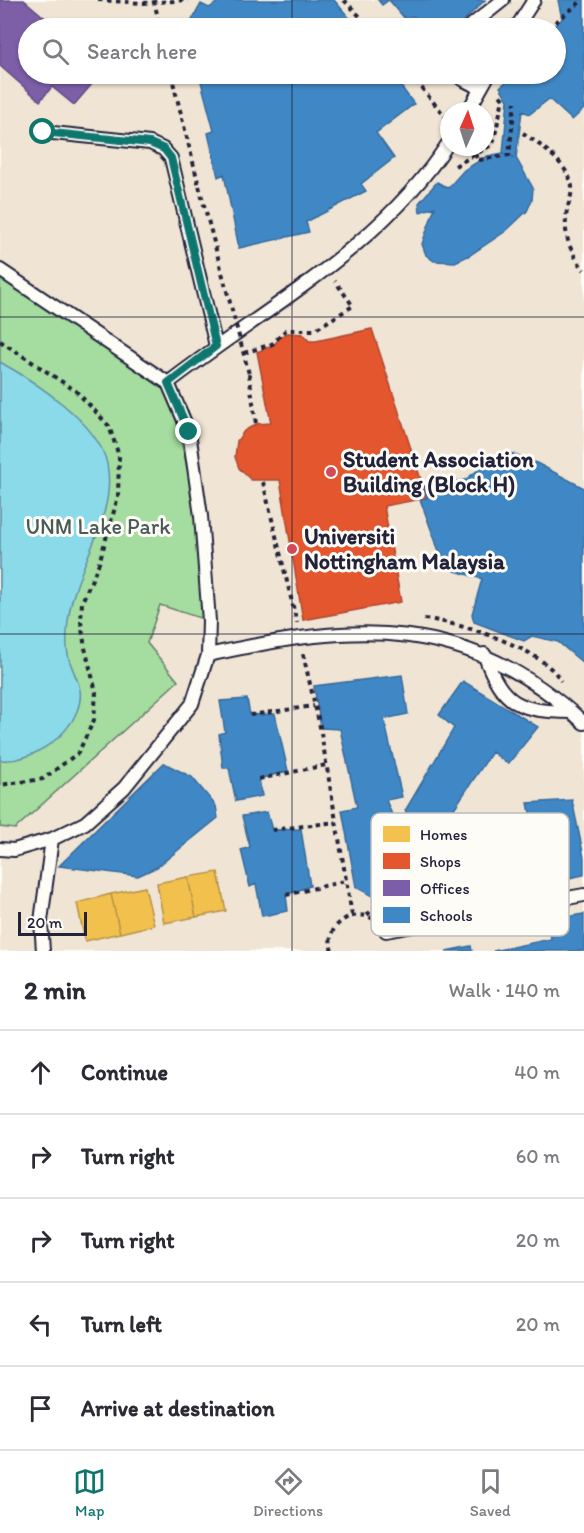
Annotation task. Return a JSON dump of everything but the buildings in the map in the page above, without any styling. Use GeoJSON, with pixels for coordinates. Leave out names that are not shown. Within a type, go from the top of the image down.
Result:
{"type":"FeatureCollection","features":[{"type":"Feature","properties":{"kind":"lane"},"geometry":{"type":"LineString","coordinates":[[480,18],[503,0]]}},
{"type":"Feature","properties":{"kind":"lane"},"geometry":{"type":"LineString","coordinates":[[522,18],[534,0]]}},
{"type":"Feature","properties":{"kind":"lane"},"geometry":{"type":"LineString","coordinates":[[472,84],[480,88]]}},
{"type":"Feature","properties":{"kind":"lane"},"geometry":{"type":"LineString","coordinates":[[473,102],[483,84]]}},
{"type":"Feature","properties":{"kind":"lane"},"geometry":{"type":"LineString","coordinates":[[43,132],[150,143],[164,149],[171,158],[216,346]]}},
{"type":"Feature","properties":{"kind":"lane"},"geometry":{"type":"LineString","coordinates":[[168,383],[326,268],[402,202],[440,153]]}},
{"type":"Feature","properties":{"kind":"lane"},"geometry":{"type":"LineString","coordinates":[[0,270],[168,383],[189,432],[201,516],[208,655],[192,704],[124,788],[86,823],[52,839],[14,850],[0,849]]}},
{"type":"Feature","properties":{"kind":"lane"},"geometry":{"type":"LineString","coordinates":[[208,655],[301,637],[346,632],[387,633],[430,638],[484,654],[507,665],[584,723]]}},
{"type":"Feature","properties":{"kind":"lane"},"geometry":{"type":"LineString","coordinates":[[484,654],[491,674],[505,695],[528,709],[572,712]]}},
{"type":"Feature","properties":{"kind":"lane"},"geometry":{"type":"LineString","coordinates":[[43,951],[43,899],[52,839]]}},
{"type":"Feature","properties":{"kind":"lane"},"geometry":{"type":"LineString","coordinates":[[569,898],[584,895]]}},
{"type":"Feature","properties":{"kind":"path"},"geometry":{"type":"LineString","coordinates":[[98,0],[188,0]]}},
{"type":"Feature","properties":{"kind":"path"},"geometry":{"type":"LineString","coordinates":[[344,0],[361,18]]}},
{"type":"Feature","properties":{"kind":"path"},"geometry":{"type":"LineString","coordinates":[[560,18],[583,0]]}},
{"type":"Feature","properties":{"kind":"path"},"geometry":{"type":"LineString","coordinates":[[154,1],[158,18]]}},
{"type":"Feature","properties":{"kind":"path"},"geometry":{"type":"LineString","coordinates":[[173,84],[198,186],[249,374],[256,424]]}},
{"type":"Feature","properties":{"kind":"path"},"geometry":{"type":"LineString","coordinates":[[418,84],[440,110]]}},
{"type":"Feature","properties":{"kind":"path"},"geometry":{"type":"LineString","coordinates":[[476,156],[479,160],[508,155],[515,102]]}},
{"type":"Feature","properties":{"kind":"path"},"geometry":{"type":"LineString","coordinates":[[523,133],[544,147],[563,170],[572,187],[564,228],[575,258],[584,270]]}},
{"type":"Feature","properties":{"kind":"path"},"geometry":{"type":"LineString","coordinates":[[243,353],[272,344],[286,330],[314,330],[353,306],[344,293]]}},
{"type":"Feature","properties":{"kind":"path"},"geometry":{"type":"LineString","coordinates":[[0,341],[76,391],[109,426],[119,456],[118,497],[99,563],[82,602],[81,622],[85,648],[96,692],[94,720],[78,753],[43,779],[0,785]]}},
{"type":"Feature","properties":{"kind":"path"},"geometry":{"type":"LineString","coordinates":[[263,482],[301,637],[352,915],[338,923],[331,934],[332,951]]}},
{"type":"Feature","properties":{"kind":"path"},"geometry":{"type":"LineString","coordinates":[[250,716],[314,706]]}},
{"type":"Feature","properties":{"kind":"path"},"geometry":{"type":"LineString","coordinates":[[259,779],[326,765]]}},
{"type":"Feature","properties":{"kind":"path"},"geometry":{"type":"LineString","coordinates":[[272,830],[336,822]]}},
{"type":"Feature","properties":{"kind":"path"},"geometry":{"type":"LineString","coordinates":[[286,895],[345,880]]}},
{"type":"Feature","properties":{"kind":"path"},"geometry":{"type":"LineString","coordinates":[[367,915],[371,911]]}},
{"type":"Feature","properties":{"kind":"shaded area","name":"Universiti Nottingham Malaysia"},"geometry":{"type":"Polygon","coordinates":[[[0,0],[584,0],[584,951],[0,951],[0,0]]]}},
{"type":"Feature","properties":{"kind":"green space","name":"UNM Lake Park"},"geometry":{"type":"Polygon","coordinates":[[[0,270],[168,383],[193,494],[197,551],[209,621],[160,605],[147,643],[178,681],[15,829],[0,827],[0,270]]]}},
{"type":"Feature","properties":{"kind":"water"},"geometry":{"type":"Polygon","coordinates":[[[0,362],[47,392],[92,433],[107,464],[109,483],[102,519],[75,591],[68,621],[69,659],[80,690],[77,711],[72,721],[55,740],[23,758],[11,760],[0,760],[0,362]]]}},
{"type":"Feature","properties":{"kind":"place","name":"Student Association Building (Block H)"},"geometry":{"type":"Point","coordinates":[331,472]}},
{"type":"Feature","properties":{"kind":"place","name":"Universiti Nottingham Malaysia"},"geometry":{"type":"Point","coordinates":[292,549]}},
{"type":"Feature","properties":{"kind":"route"},"geometry":{"type":"LineString","coordinates":[[43,132],[150,143],[164,149],[171,158],[216,346],[168,383],[189,432]]}}]}
